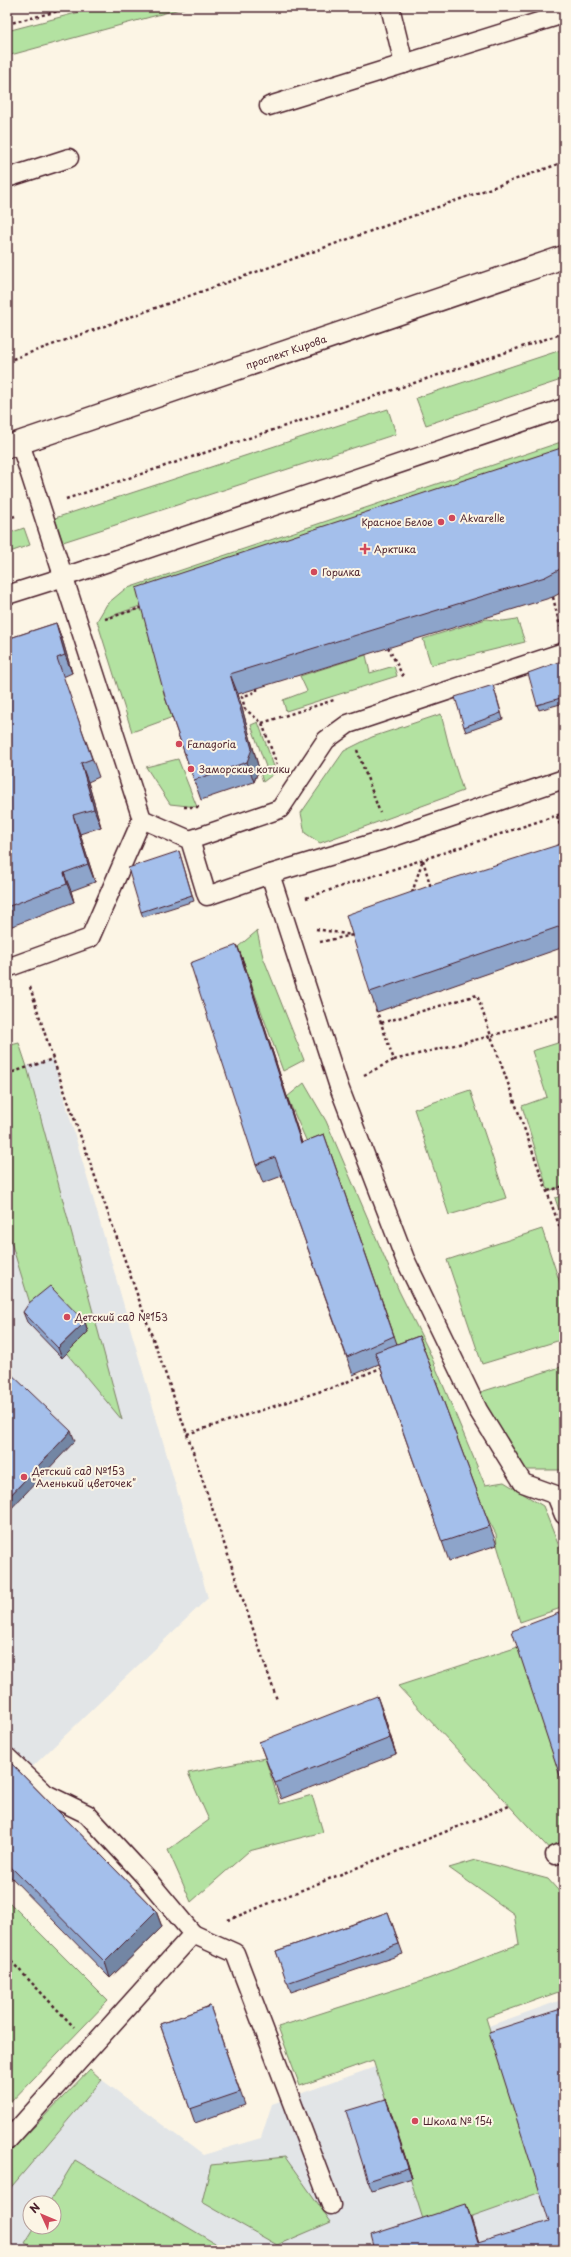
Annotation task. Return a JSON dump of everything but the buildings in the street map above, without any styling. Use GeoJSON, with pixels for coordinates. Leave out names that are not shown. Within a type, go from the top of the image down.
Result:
{"type":"FeatureCollection","features":[{"type":"Feature","properties":{"kind":"street","name":"проспект Кирова"},"geometry":{"type":"LineString","coordinates":[[13,446],[564,257]]}},
{"type":"Feature","properties":{"kind":"lane"},"geometry":{"type":"LineString","coordinates":[[390,7],[404,64]]}},
{"type":"Feature","properties":{"kind":"lane"},"geometry":{"type":"LineString","coordinates":[[269,106],[564,14]]}},
{"type":"Feature","properties":{"kind":"lane"},"geometry":{"type":"LineString","coordinates":[[7,178],[69,158]]}},
{"type":"Feature","properties":{"kind":"lane"},"geometry":{"type":"LineString","coordinates":[[7,595],[64,578],[564,408]]}},
{"type":"Feature","properties":{"kind":"lane"},"geometry":{"type":"LineString","coordinates":[[13,446],[42,508],[142,819],[90,938],[15,966]]}},
{"type":"Feature","properties":{"kind":"lane"},"geometry":{"type":"LineString","coordinates":[[142,819],[190,840],[280,809],[326,740],[348,724],[564,652]]}},
{"type":"Feature","properties":{"kind":"lane"},"geometry":{"type":"LineString","coordinates":[[190,840],[207,896],[270,874],[390,838],[564,780]]}},
{"type":"Feature","properties":{"kind":"lane"},"geometry":{"type":"LineString","coordinates":[[270,874],[338,1087],[405,1259],[429,1305],[478,1410],[502,1450],[523,1483],[556,1495],[564,1515]]}},
{"type":"Feature","properties":{"kind":"lane"},"geometry":{"type":"LineString","coordinates":[[7,1757],[46,1794],[87,1814],[148,1880],[193,1934],[235,1953],[331,2205]]}},
{"type":"Feature","properties":{"kind":"lane"},"geometry":{"type":"LineString","coordinates":[[7,2141],[193,1934]]}},
{"type":"Feature","properties":{"kind":"path"},"geometry":{"type":"LineString","coordinates":[[7,24],[74,7]]}},
{"type":"Feature","properties":{"kind":"path"},"geometry":{"type":"LineString","coordinates":[[7,361],[564,162]]}},
{"type":"Feature","properties":{"kind":"path"},"geometry":{"type":"LineString","coordinates":[[7,519],[564,333]]}},
{"type":"Feature","properties":{"kind":"path"},"geometry":{"type":"LineString","coordinates":[[553,597],[561,630]]}},
{"type":"Feature","properties":{"kind":"path"},"geometry":{"type":"LineString","coordinates":[[80,626],[151,605]]}},
{"type":"Feature","properties":{"kind":"path"},"geometry":{"type":"LineString","coordinates":[[388,648],[404,678]]}},
{"type":"Feature","properties":{"kind":"path"},"geometry":{"type":"LineString","coordinates":[[257,688],[258,691],[242,697],[245,709],[262,723],[278,767]]}},
{"type":"Feature","properties":{"kind":"path"},"geometry":{"type":"LineString","coordinates":[[348,724],[390,838],[423,859],[432,892]]}},
{"type":"Feature","properties":{"kind":"path"},"geometry":{"type":"LineString","coordinates":[[179,808],[204,807]]}},
{"type":"Feature","properties":{"kind":"path"},"geometry":{"type":"LineString","coordinates":[[281,906],[564,813]]}},
{"type":"Feature","properties":{"kind":"path"},"geometry":{"type":"LineString","coordinates":[[557,816],[564,837]]}},
{"type":"Feature","properties":{"kind":"path"},"geometry":{"type":"LineString","coordinates":[[412,895],[423,859]]}},
{"type":"Feature","properties":{"kind":"path"},"geometry":{"type":"LineString","coordinates":[[287,924],[353,935]]}},
{"type":"Feature","properties":{"kind":"path"},"geometry":{"type":"LineString","coordinates":[[355,942],[353,935],[357,929]]}},
{"type":"Feature","properties":{"kind":"path"},"geometry":{"type":"LineString","coordinates":[[15,966],[53,1059],[187,1434],[278,1700]]}},
{"type":"Feature","properties":{"kind":"path"},"geometry":{"type":"LineString","coordinates":[[381,1023],[477,995],[564,1239]]}},
{"type":"Feature","properties":{"kind":"path"},"geometry":{"type":"LineString","coordinates":[[375,1005],[394,1060],[491,1036],[564,1014]]}},
{"type":"Feature","properties":{"kind":"path"},"geometry":{"type":"LineString","coordinates":[[7,1074],[53,1059]]}},
{"type":"Feature","properties":{"kind":"path"},"geometry":{"type":"LineString","coordinates":[[548,1191],[564,1186]]}},
{"type":"Feature","properties":{"kind":"path"},"geometry":{"type":"LineString","coordinates":[[187,1434],[337,1386],[385,1366]]}},
{"type":"Feature","properties":{"kind":"path"},"geometry":{"type":"LineString","coordinates":[[193,1934],[509,1806]]}},
{"type":"Feature","properties":{"kind":"path"},"geometry":{"type":"LineString","coordinates":[[7,1957],[92,2046]]}},
{"type":"Feature","properties":{"kind":"shaded area","name":"Детский сад №153"},"geometry":{"type":"Polygon","coordinates":[[[53,1059],[208,1598],[25,1774],[7,1755],[7,1071],[53,1059]]]}},
{"type":"Feature","properties":{"kind":"shaded area","name":"Школа № 154"},"geometry":{"type":"Polygon","coordinates":[[[564,1999],[564,2250],[7,2250],[7,2192],[102,2080],[203,2155],[261,2138],[272,2104],[564,1999]]]}},
{"type":"Feature","properties":{"kind":"green space"},"geometry":{"type":"Polygon","coordinates":[[[99,7],[187,7],[7,56],[7,31],[99,7]]]}},
{"type":"Feature","properties":{"kind":"green space"},"geometry":{"type":"Polygon","coordinates":[[[564,349],[564,379],[426,425],[416,398],[564,349]]]}},
{"type":"Feature","properties":{"kind":"green space"},"geometry":{"type":"Polygon","coordinates":[[[388,409],[396,434],[63,542],[55,518],[388,409]]]}},
{"type":"Feature","properties":{"kind":"green space"},"geometry":{"type":"Polygon","coordinates":[[[564,441],[564,461],[108,617],[143,608],[173,717],[132,732],[97,621],[107,604],[125,589],[564,441]]]}},
{"type":"Feature","properties":{"kind":"green space"},"geometry":{"type":"Polygon","coordinates":[[[24,528],[30,545],[7,553],[7,534],[24,528]]]}},
{"type":"Feature","properties":{"kind":"green space"},"geometry":{"type":"Polygon","coordinates":[[[486,619],[503,621],[517,619],[525,642],[431,665],[423,639],[486,619]]]}},
{"type":"Feature","properties":{"kind":"green space"},"geometry":{"type":"Polygon","coordinates":[[[366,655],[370,673],[394,666],[397,676],[286,711],[283,700],[307,691],[300,676],[366,655]]]}},
{"type":"Feature","properties":{"kind":"green space"},"geometry":{"type":"Polygon","coordinates":[[[441,714],[450,750],[463,791],[320,843],[305,833],[301,813],[344,751],[372,737],[441,714]]]}},
{"type":"Feature","properties":{"kind":"green space"},"geometry":{"type":"Polygon","coordinates":[[[258,722],[276,772],[263,782],[260,772],[266,767],[251,725],[258,722]]]}},
{"type":"Feature","properties":{"kind":"green space"},"geometry":{"type":"Polygon","coordinates":[[[178,759],[197,807],[170,804],[146,767],[178,759]]]}},
{"type":"Feature","properties":{"kind":"green space"},"geometry":{"type":"Polygon","coordinates":[[[257,931],[263,957],[304,1060],[283,1071],[244,964],[197,981],[257,931]]]}},
{"type":"Feature","properties":{"kind":"green space"},"geometry":{"type":"Polygon","coordinates":[[[564,1041],[564,1186],[548,1191],[522,1106],[547,1097],[532,1051],[564,1041]]]}},
{"type":"Feature","properties":{"kind":"green space"},"geometry":{"type":"Polygon","coordinates":[[[19,1043],[27,1067],[122,1420],[33,1313],[7,1229],[7,1046],[19,1043]]]}},
{"type":"Feature","properties":{"kind":"green space"},"geometry":{"type":"Polygon","coordinates":[[[304,1083],[326,1121],[399,1291],[428,1349],[485,1485],[504,1482],[543,1506],[564,1559],[564,1607],[520,1622],[497,1545],[496,1534],[401,1354],[287,1097],[304,1083]]]}},
{"type":"Feature","properties":{"kind":"green space"},"geometry":{"type":"Polygon","coordinates":[[[470,1090],[506,1198],[449,1215],[414,1109],[470,1090]]]}},
{"type":"Feature","properties":{"kind":"green space"},"geometry":{"type":"Polygon","coordinates":[[[564,1195],[564,1225],[555,1198],[564,1195]]]}},
{"type":"Feature","properties":{"kind":"green space"},"geometry":{"type":"Polygon","coordinates":[[[542,1229],[564,1295],[564,1339],[482,1364],[447,1260],[542,1229]]]}},
{"type":"Feature","properties":{"kind":"green space"},"geometry":{"type":"Polygon","coordinates":[[[564,1366],[564,1470],[527,1470],[494,1437],[471,1395],[564,1366]]]}},
{"type":"Feature","properties":{"kind":"green space"},"geometry":{"type":"Polygon","coordinates":[[[518,1647],[564,1787],[564,1852],[555,1855],[398,1686],[518,1647]]]}},
{"type":"Feature","properties":{"kind":"green space"},"geometry":{"type":"Polygon","coordinates":[[[265,1758],[280,1804],[312,1795],[323,1832],[249,1851],[191,1902],[168,1850],[209,1820],[188,1773],[265,1758]]]}},
{"type":"Feature","properties":{"kind":"green space"},"geometry":{"type":"Polygon","coordinates":[[[476,1860],[548,1879],[564,1897],[564,1990],[486,2018],[541,2192],[427,2232],[373,2060],[300,2086],[278,2027],[428,1979],[519,1944],[514,1914],[449,1868],[476,1860]]]}},
{"type":"Feature","properties":{"kind":"green space"},"geometry":{"type":"Polygon","coordinates":[[[7,1900],[108,2001],[7,2106],[7,1900]]]}},
{"type":"Feature","properties":{"kind":"green space"},"geometry":{"type":"Polygon","coordinates":[[[90,2069],[102,2080],[7,2192],[7,2155],[90,2069]]]}},
{"type":"Feature","properties":{"kind":"green space"},"geometry":{"type":"Polygon","coordinates":[[[285,2157],[331,2222],[277,2245],[202,2202],[211,2165],[285,2157]]]}},
{"type":"Feature","properties":{"kind":"green space"},"geometry":{"type":"Polygon","coordinates":[[[75,2160],[226,2250],[38,2250],[25,2243],[30,2235],[62,2235],[62,2195],[54,2195],[75,2160]]]}},
{"type":"Feature","properties":{"kind":"place","name":"Akvarelle"},"geometry":{"type":"Point","coordinates":[452,518]}},
{"type":"Feature","properties":{"kind":"place","name":"Красное Белое"},"geometry":{"type":"Point","coordinates":[441,522]}},
{"type":"Feature","properties":{"kind":"place","name":"Арктика"},"geometry":{"type":"Point","coordinates":[365,549]}},
{"type":"Feature","properties":{"kind":"place","name":"Горилка"},"geometry":{"type":"Point","coordinates":[314,572]}},
{"type":"Feature","properties":{"kind":"place","name":"Fanagoria"},"geometry":{"type":"Point","coordinates":[179,744]}},
{"type":"Feature","properties":{"kind":"place","name":"Заморские котики"},"geometry":{"type":"Point","coordinates":[191,769]}},
{"type":"Feature","properties":{"kind":"place","name":"Детский сад №153"},"geometry":{"type":"Point","coordinates":[67,1317]}},
{"type":"Feature","properties":{"kind":"place","name":"Детский сад №153 \"Аленький цветочек\""},"geometry":{"type":"Point","coordinates":[24,1477]}},
{"type":"Feature","properties":{"kind":"place","name":"Школа № 154"},"geometry":{"type":"Point","coordinates":[415,2121]}}]}
